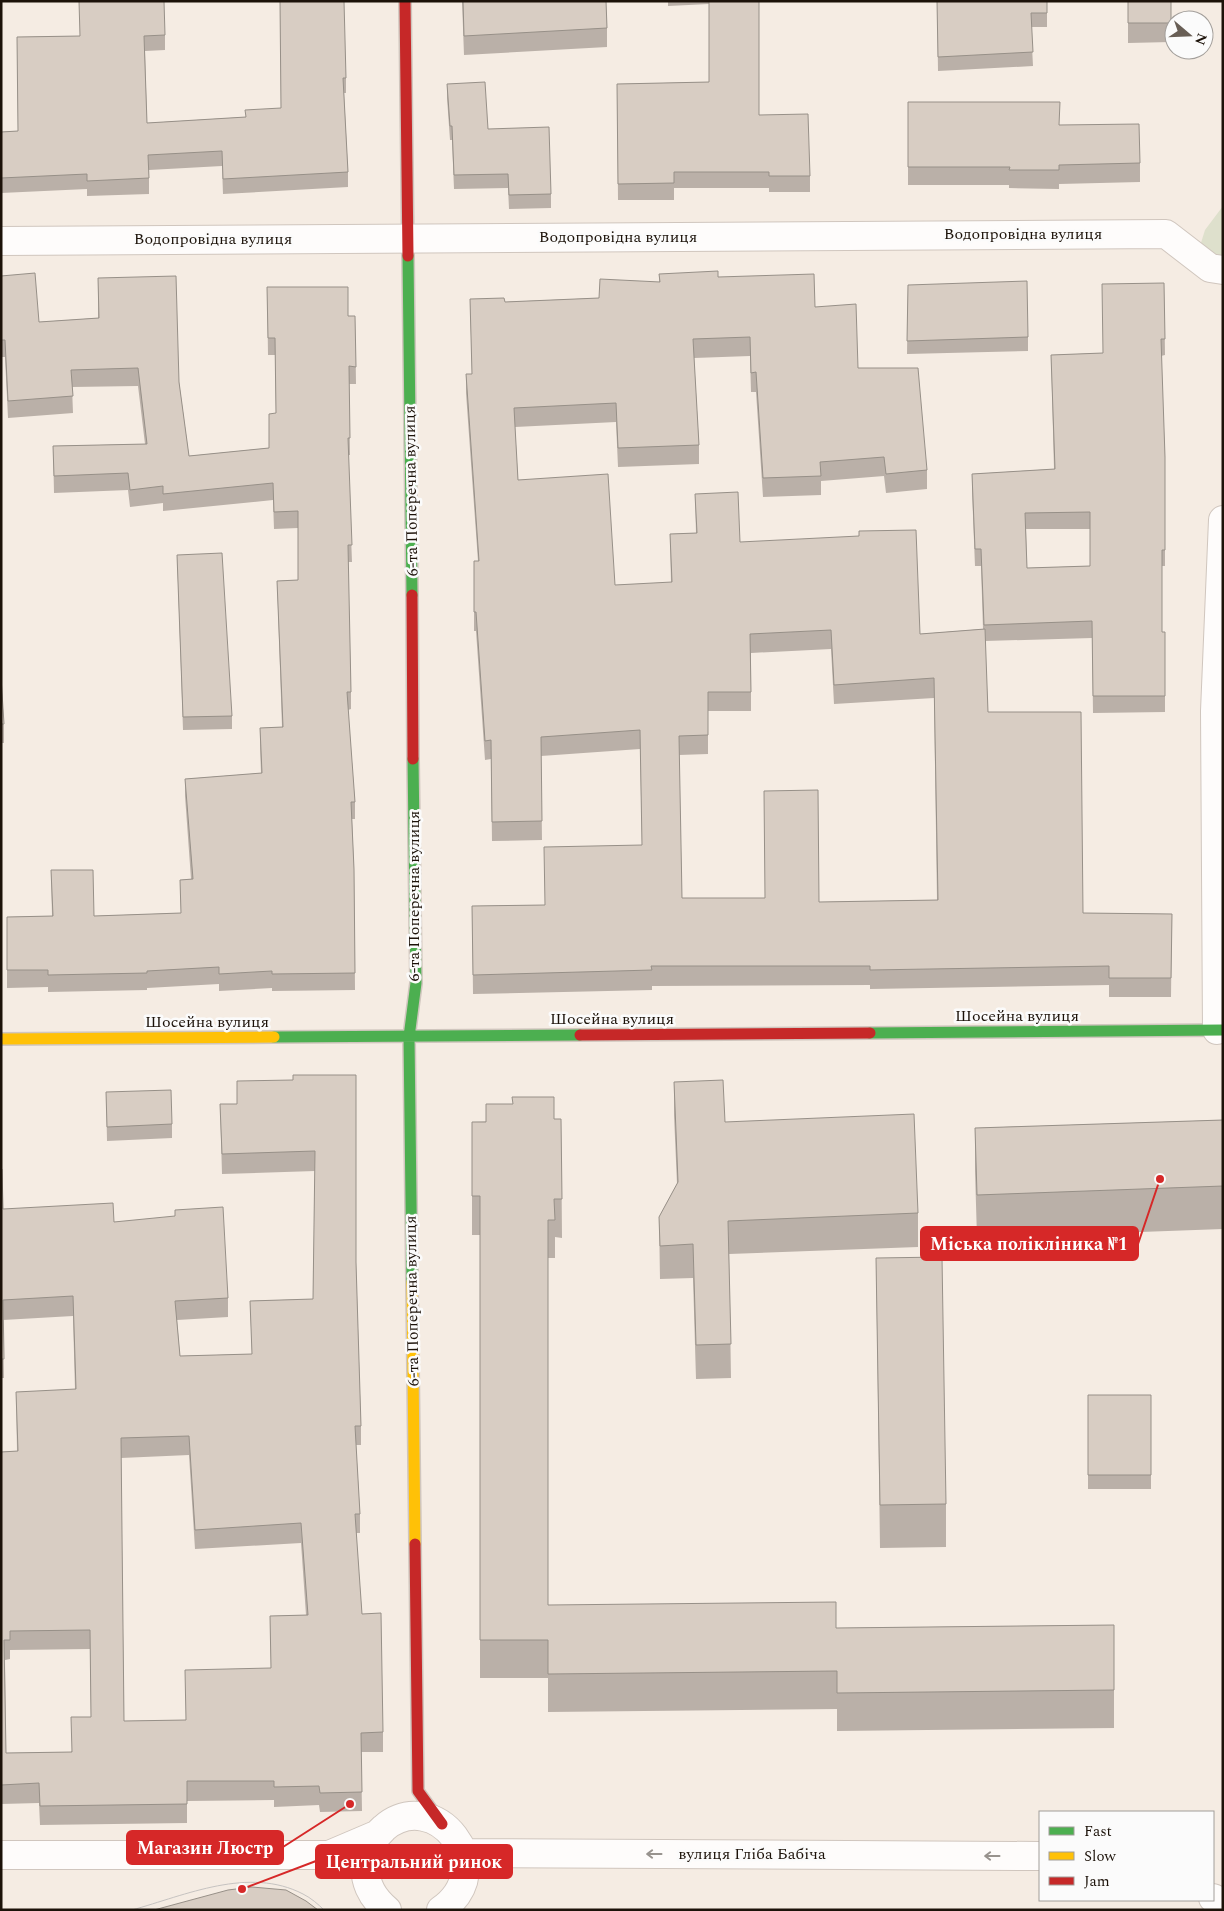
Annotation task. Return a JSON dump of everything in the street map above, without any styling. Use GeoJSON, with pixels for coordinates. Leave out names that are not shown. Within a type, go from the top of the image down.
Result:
{"type":"FeatureCollection","features":[{"type":"Feature","properties":{"kind":"street","name":"6-та Поперечна вулиця"},"geometry":{"type":"LineString","coordinates":[[405,1],[416,983],[409,1037],[418,1791]]}},
{"type":"Feature","properties":{"kind":"street","name":"Водопровідна вулиця"},"geometry":{"type":"LineString","coordinates":[[1,241],[1166,234],[1210,268],[1223,270]]}},
{"type":"Feature","properties":{"kind":"street"},"geometry":{"type":"LineString","coordinates":[[1220,1030],[1215,711],[1223,520]]}},
{"type":"Feature","properties":{"kind":"street","name":"Шосейна вулиця"},"geometry":{"type":"LineString","coordinates":[[1,1039],[1220,1030]]}},
{"type":"Feature","properties":{"kind":"street"},"geometry":{"type":"LineString","coordinates":[[366,1884],[364,1868],[367,1852],[383,1829],[418,1791],[442,1824],[454,1835],[464,1853],[466,1868],[462,1887],[451,1902],[441,1910]]}},
{"type":"Feature","properties":{"kind":"street"},"geometry":{"type":"LineString","coordinates":[[1,1855],[330,1855],[408,1817],[427,1818],[442,1824]]}},
{"type":"Feature","properties":{"kind":"street","name":"вулиця Гліба Бабіча"},"geometry":{"type":"LineString","coordinates":[[464,1853],[1039,1856]]}},
{"type":"Feature","properties":{"kind":"street"},"geometry":{"type":"LineString","coordinates":[[330,1855],[366,1884],[374,1898],[387,1910]]}},
{"type":"Feature","properties":{"kind":"green space"},"geometry":{"type":"Polygon","coordinates":[[[1223,206],[1223,262],[1200,246],[1205,230],[1223,206]]]}},
{"type":"Feature","properties":{"kind":"building"},"geometry":{"type":"Polygon","coordinates":[[[79,1],[164,1],[165,35],[144,36],[147,123],[246,117],[245,110],[281,108],[280,1],[344,1],[346,78],[343,78],[348,172],[223,179],[222,151],[148,155],[149,178],[87,181],[87,174],[1,178],[1,132],[18,131],[17,37],[80,36],[79,1]]]}},
{"type":"Feature","properties":{"kind":"building"},"geometry":{"type":"Polygon","coordinates":[[[463,1],[606,1],[607,28],[464,36],[463,1]]]}},
{"type":"Feature","properties":{"kind":"building"},"geometry":{"type":"Polygon","coordinates":[[[709,1],[759,1],[759,115],[808,114],[810,176],[769,176],[769,172],[674,172],[674,183],[618,184],[617,84],[709,82],[709,1]]]}},
{"type":"Feature","properties":{"kind":"building"},"geometry":{"type":"Polygon","coordinates":[[[937,1],[1047,1],[1047,13],[1031,13],[1033,52],[938,57],[937,1]]]}},
{"type":"Feature","properties":{"kind":"building"},"geometry":{"type":"Polygon","coordinates":[[[1128,1],[1171,1],[1171,10],[1164,10],[1164,23],[1128,23],[1128,1]]]}},
{"type":"Feature","properties":{"kind":"building"},"geometry":{"type":"Polygon","coordinates":[[[485,82],[488,129],[549,127],[551,194],[509,195],[508,174],[454,175],[452,126],[450,126],[447,84],[485,82]]]}},
{"type":"Feature","properties":{"kind":"building"},"geometry":{"type":"Polygon","coordinates":[[[908,102],[1060,102],[1059,125],[1139,124],[1140,163],[1059,165],[1059,170],[1009,170],[1010,167],[908,167],[908,102]]]}},
{"type":"Feature","properties":{"kind":"building"},"geometry":{"type":"Polygon","coordinates":[[[718,271],[718,277],[814,274],[815,307],[856,304],[858,368],[918,368],[927,470],[886,474],[884,457],[820,462],[821,476],[763,478],[756,372],[751,373],[750,337],[693,339],[699,445],[618,448],[616,403],[514,408],[518,480],[608,474],[615,585],[672,582],[670,534],[697,533],[695,494],[738,492],[740,542],[859,536],[859,531],[916,530],[920,634],[985,629],[988,712],[1081,712],[1083,913],[1172,914],[1171,978],[1109,978],[1109,966],[870,970],[870,966],[651,966],[652,970],[473,975],[472,906],[545,905],[544,847],[642,845],[640,730],[541,737],[542,821],[492,822],[491,740],[485,741],[476,612],[474,612],[474,561],[479,561],[466,374],[472,374],[470,299],[504,298],[505,302],[599,298],[600,279],[660,282],[659,274],[718,271]],[[831,630],[750,634],[751,692],[708,692],[708,735],[679,736],[682,898],[765,898],[764,791],[818,790],[819,902],[938,900],[934,678],[834,685],[831,630]]]}},
{"type":"Feature","properties":{"kind":"building"},"geometry":{"type":"Polygon","coordinates":[[[35,273],[39,322],[99,318],[98,278],[176,276],[179,382],[189,456],[269,448],[269,414],[276,413],[275,338],[268,338],[267,287],[348,287],[348,316],[355,316],[356,367],[349,366],[350,438],[348,438],[352,545],[348,545],[351,692],[347,692],[355,802],[351,802],[355,973],[272,974],[272,971],[219,974],[219,967],[147,971],[147,973],[48,975],[48,970],[7,970],[7,917],[53,916],[51,870],[93,870],[94,916],[181,913],[180,880],[193,879],[185,779],[262,773],[260,728],[283,727],[277,581],[298,580],[298,511],[274,512],[273,483],[163,494],[163,486],[130,490],[128,473],[54,476],[53,446],[147,444],[138,368],[71,370],[73,396],[8,401],[5,340],[1,340],[1,276],[35,273]]]}},
{"type":"Feature","properties":{"kind":"building"},"geometry":{"type":"Polygon","coordinates":[[[1027,281],[1028,337],[907,341],[908,285],[1027,281]]]}},
{"type":"Feature","properties":{"kind":"building"},"geometry":{"type":"Polygon","coordinates":[[[1164,283],[1165,339],[1161,339],[1165,457],[1165,550],[1162,550],[1162,632],[1165,632],[1165,696],[1093,696],[1092,621],[984,625],[981,549],[975,549],[972,474],[1055,469],[1051,355],[1103,353],[1102,284],[1164,283]],[[1090,512],[1025,513],[1027,568],[1090,566],[1090,512]]]}},
{"type":"Feature","properties":{"kind":"building"},"geometry":{"type":"Polygon","coordinates":[[[222,553],[232,716],[183,717],[177,555],[222,553]]]}},
{"type":"Feature","properties":{"kind":"building"},"geometry":{"type":"Polygon","coordinates":[[[1,677],[4,724],[1,724],[1,677]]]}},
{"type":"Feature","properties":{"kind":"building"},"geometry":{"type":"Polygon","coordinates":[[[293,1075],[356,1075],[356,1262],[361,1426],[355,1426],[360,1514],[355,1514],[362,1614],[381,1613],[383,1732],[361,1733],[362,1792],[320,1793],[319,1786],[274,1787],[274,1781],[187,1781],[187,1804],[40,1806],[39,1783],[1,1785],[1,1452],[18,1451],[16,1392],[76,1389],[73,1296],[3,1300],[4,1359],[1,1359],[1,1169],[3,1209],[113,1203],[114,1222],[175,1216],[175,1210],[223,1207],[228,1298],[175,1301],[180,1356],[252,1354],[250,1301],[313,1299],[315,1151],[222,1154],[220,1104],[237,1104],[237,1081],[293,1080],[293,1075]],[[189,1436],[121,1438],[124,1721],[186,1720],[185,1670],[271,1668],[270,1616],[308,1615],[301,1523],[195,1530],[189,1436]],[[90,1630],[10,1631],[10,1640],[4,1640],[6,1753],[72,1752],[71,1717],[91,1717],[90,1630]]]}},
{"type":"Feature","properties":{"kind":"building"},"geometry":{"type":"Polygon","coordinates":[[[723,1080],[725,1122],[914,1114],[918,1213],[728,1221],[731,1344],[696,1345],[693,1244],[660,1246],[659,1217],[678,1182],[674,1082],[723,1080]]]}},
{"type":"Feature","properties":{"kind":"building"},"geometry":{"type":"Polygon","coordinates":[[[171,1090],[172,1124],[107,1127],[106,1092],[171,1090]]]}},
{"type":"Feature","properties":{"kind":"building"},"geometry":{"type":"Polygon","coordinates":[[[512,1097],[554,1097],[554,1119],[561,1119],[562,1199],[554,1199],[555,1220],[548,1220],[548,1605],[836,1602],[836,1628],[1114,1625],[1114,1690],[837,1693],[837,1671],[548,1674],[548,1640],[480,1640],[480,1196],[472,1196],[472,1122],[486,1122],[486,1104],[513,1104],[512,1097]]]}},
{"type":"Feature","properties":{"kind":"building"},"geometry":{"type":"Polygon","coordinates":[[[1223,1120],[1223,1186],[977,1195],[975,1128],[1223,1120]]]}},
{"type":"Feature","properties":{"kind":"building"},"geometry":{"type":"Polygon","coordinates":[[[942,1257],[946,1504],[880,1505],[876,1258],[942,1257]]]}},
{"type":"Feature","properties":{"kind":"building"},"geometry":{"type":"Polygon","coordinates":[[[1088,1395],[1151,1395],[1151,1475],[1088,1475],[1088,1395]]]}},
{"type":"Feature","properties":{"kind":"building"},"geometry":{"type":"Polygon","coordinates":[[[252,1887],[286,1890],[318,1910],[154,1910],[228,1890],[252,1887]]]}},
{"type":"Feature","properties":{"kind":"tram line"},"geometry":{"type":"LineString","coordinates":[[132,1910],[196,1891],[239,1883],[261,1883],[282,1886],[303,1894],[324,1910]]}},
{"type":"Feature","properties":{"kind":"traffic: fast"},"geometry":{"type":"LineString","coordinates":[[408,256],[412,595]]}},
{"type":"Feature","properties":{"kind":"traffic: fast"},"geometry":{"type":"LineString","coordinates":[[412,1282],[409,1037],[416,983],[413,759]]}},
{"type":"Feature","properties":{"kind":"traffic: fast"},"geometry":{"type":"LineString","coordinates":[[870,1033],[1223,1030]]}},
{"type":"Feature","properties":{"kind":"traffic: fast"},"geometry":{"type":"LineString","coordinates":[[274,1037],[580,1035]]}},
{"type":"Feature","properties":{"kind":"traffic: slow"},"geometry":{"type":"LineString","coordinates":[[1,1039],[274,1037]]}},
{"type":"Feature","properties":{"kind":"traffic: slow"},"geometry":{"type":"LineString","coordinates":[[412,1282],[415,1544]]}},
{"type":"Feature","properties":{"kind":"traffic: jam"},"geometry":{"type":"LineString","coordinates":[[405,1],[408,256]]}},
{"type":"Feature","properties":{"kind":"traffic: jam"},"geometry":{"type":"LineString","coordinates":[[412,595],[413,759]]}},
{"type":"Feature","properties":{"kind":"traffic: jam"},"geometry":{"type":"LineString","coordinates":[[580,1035],[870,1033]]}},
{"type":"Feature","properties":{"kind":"traffic: jam"},"geometry":{"type":"LineString","coordinates":[[415,1544],[418,1791],[442,1824]]}},
{"type":"Feature","properties":{"kind":"place","name":"Міська полікліника №1"},"geometry":{"type":"Point","coordinates":[1160,1179]}},
{"type":"Feature","properties":{"kind":"place","name":"Магазин Люстр"},"geometry":{"type":"Point","coordinates":[350,1804]}},
{"type":"Feature","properties":{"kind":"place","name":"Центральний ринок"},"geometry":{"type":"Point","coordinates":[242,1889]}}]}
